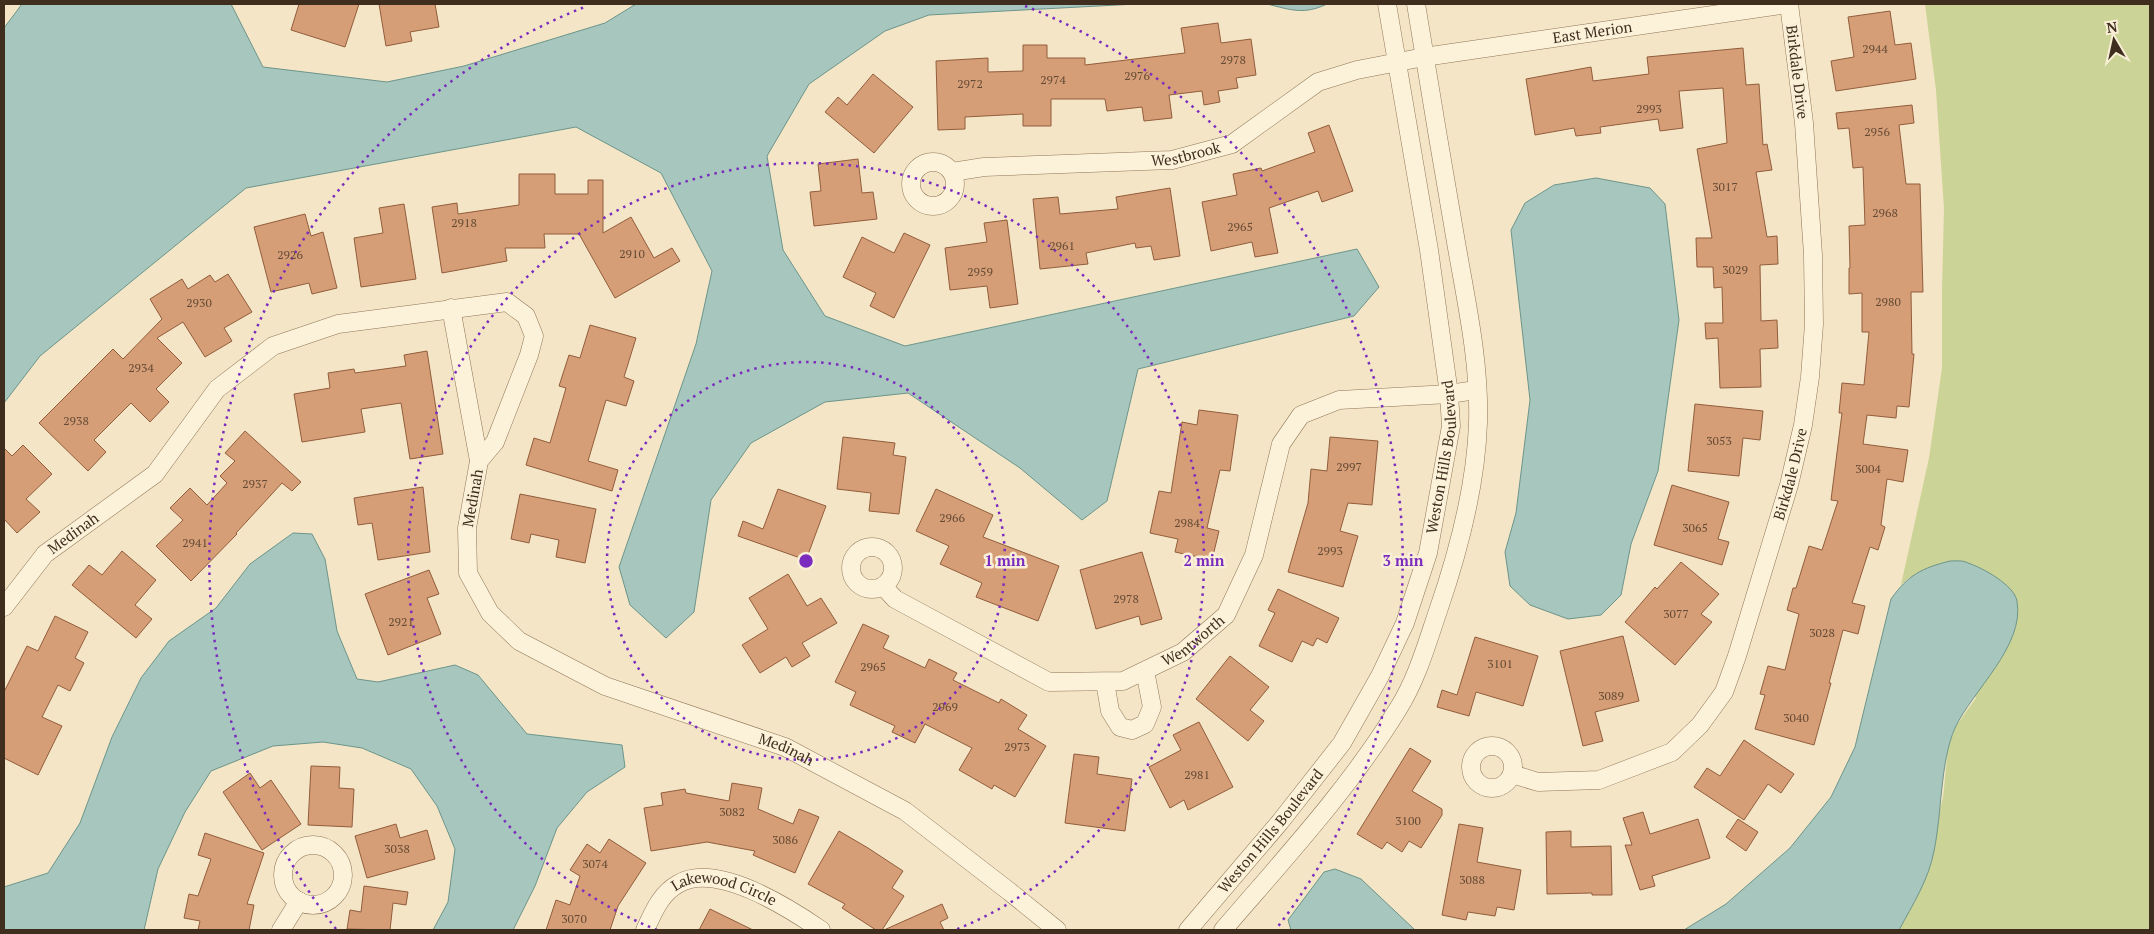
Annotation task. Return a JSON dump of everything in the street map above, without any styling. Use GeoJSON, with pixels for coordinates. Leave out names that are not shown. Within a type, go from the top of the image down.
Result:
{"type":"FeatureCollection","features":[{"type":"Feature","properties":{"kind":"street","name":"Weston Hills Boulevard"},"geometry":{"type":"LineString","coordinates":[[1188,930],[1280,822],[1342,743],[1380,676],[1404,622],[1428,553],[1451,426],[1449,394],[1429,250],[1387,4]]}},
{"type":"Feature","properties":{"kind":"street","name":"Weston Hills Boulevard"},"geometry":{"type":"LineString","coordinates":[[1223,930],[1297,844],[1362,763],[1400,706],[1425,649],[1446,588],[1463,526],[1475,455],[1478,422],[1473,353],[1462,275],[1416,4]]}},
{"type":"Feature","properties":{"kind":"street","name":"East Merion"},"geometry":{"type":"LineString","coordinates":[[1397,62],[1788,4]]}},
{"type":"Feature","properties":{"kind":"street","name":"Birkdale Drive"},"geometry":{"type":"LineString","coordinates":[[1512,774],[1538,782],[1600,780],[1672,752],[1700,725],[1724,692],[1737,656],[1789,485],[1803,426],[1810,377],[1814,324],[1814,255],[1804,123],[1788,4]]}},
{"type":"Feature","properties":{"kind":"street","name":"Westbrook"},"geometry":{"type":"LineString","coordinates":[[952,172],[984,167],[1172,160],[1232,144],[1318,82],[1357,70],[1397,62]]}},
{"type":"Feature","properties":{"kind":"street","name":"Medinah"},"geometry":{"type":"LineString","coordinates":[[4,607],[45,554],[154,474],[217,388],[273,346],[338,324],[507,302],[526,316],[534,336],[529,355],[495,442],[480,461],[467,528],[468,573],[490,613],[519,640],[605,686],[785,747],[904,812],[1057,930]]}},
{"type":"Feature","properties":{"kind":"street"},"geometry":{"type":"LineString","coordinates":[[451,308],[480,461]]}},
{"type":"Feature","properties":{"kind":"street","name":"Wentworth"},"geometry":{"type":"LineString","coordinates":[[883,586],[895,599],[1049,682],[1123,681],[1182,652],[1226,614],[1254,555],[1281,444],[1301,415],[1338,400],[1449,394],[1476,390]]}},
{"type":"Feature","properties":{"kind":"street"},"geometry":{"type":"LineString","coordinates":[[1105,682],[1110,711],[1120,727],[1132,730],[1145,724],[1152,707],[1145,671]]}},
{"type":"Feature","properties":{"kind":"street","name":"Lakewood Circle"},"geometry":{"type":"LineString","coordinates":[[645,930],[659,901],[677,884],[697,876],[723,879],[785,906],[821,930]]}},
{"type":"Feature","properties":{"kind":"street"},"geometry":{"type":"LineString","coordinates":[[281,930],[298,901]]}},
{"type":"Feature","properties":{"kind":"green space"},"geometry":{"type":"Polygon","coordinates":[[[1925,4],[2150,4],[2150,930],[1899,930],[1916,899],[1943,798],[1948,748],[1956,726],[1976,698],[1910,577],[1901,585],[1929,458],[1942,368],[1944,208],[1936,90],[1925,4]]]}},
{"type":"Feature","properties":{"kind":"water"},"geometry":{"type":"Polygon","coordinates":[[[22,4],[231,4],[263,67],[387,82],[464,66],[605,23],[636,4],[1136,4],[929,15],[885,31],[809,84],[767,156],[783,250],[825,316],[905,346],[1357,249],[1379,287],[1354,316],[1138,369],[1107,501],[1082,520],[1020,468],[908,393],[825,402],[751,443],[711,500],[694,612],[666,638],[630,605],[619,567],[696,344],[712,271],[661,173],[576,127],[246,188],[40,356],[4,403],[4,28],[22,4]]]}},
{"type":"Feature","properties":{"kind":"water"},"geometry":{"type":"Polygon","coordinates":[[[1267,4],[1327,4],[1311,9],[1290,10],[1267,4]]]}},
{"type":"Feature","properties":{"kind":"water"},"geometry":{"type":"Polygon","coordinates":[[[1596,178],[1650,188],[1665,204],[1679,320],[1658,471],[1631,544],[1621,595],[1601,615],[1568,619],[1530,605],[1510,586],[1505,552],[1516,513],[1530,400],[1511,230],[1525,203],[1554,185],[1596,178]]]}},
{"type":"Feature","properties":{"kind":"water"},"geometry":{"type":"Polygon","coordinates":[[[293,533],[312,534],[325,559],[337,631],[357,679],[378,682],[455,665],[478,675],[527,734],[622,745],[625,767],[587,792],[557,828],[535,886],[513,930],[433,930],[448,902],[455,849],[437,806],[411,769],[362,748],[323,742],[273,746],[211,771],[185,812],[158,869],[144,930],[4,930],[4,887],[48,873],[80,823],[112,737],[141,678],[169,641],[216,608],[250,564],[293,533]]]}},
{"type":"Feature","properties":{"kind":"water"},"geometry":{"type":"Polygon","coordinates":[[[1950,561],[1964,561],[1974,565],[2004,583],[2015,595],[2017,618],[2013,635],[2005,651],[1963,714],[1950,741],[1932,861],[1920,892],[1899,930],[1684,930],[1726,904],[1790,848],[1831,797],[1855,747],[1891,599],[1903,584],[1916,574],[1950,561]]]}},
{"type":"Feature","properties":{"kind":"water"},"geometry":{"type":"Polygon","coordinates":[[[1335,869],[1361,879],[1415,930],[1291,930],[1288,920],[1324,872],[1335,869]]]}},
{"type":"Feature","properties":{"kind":"building"},"geometry":{"type":"Polygon","coordinates":[[[299,4],[359,4],[345,47],[291,30],[299,4]]]}},
{"type":"Feature","properties":{"kind":"building"},"geometry":{"type":"Polygon","coordinates":[[[379,4],[435,4],[439,27],[410,32],[412,41],[386,46],[379,4]]]}},
{"type":"Feature","properties":{"kind":"building"},"geometry":{"type":"Polygon","coordinates":[[[1890,11],[1895,45],[1911,43],[1916,79],[1836,91],[1831,61],[1854,57],[1848,17],[1890,11]]]}},
{"type":"Feature","properties":{"kind":"building"},"geometry":{"type":"Polygon","coordinates":[[[1218,23],[1221,43],[1251,39],[1256,75],[1236,78],[1238,88],[1218,91],[1220,102],[1204,105],[1202,91],[1169,95],[1172,118],[1144,121],[1142,107],[1107,111],[1105,99],[1051,99],[1051,126],[1023,126],[1023,114],[965,117],[965,129],[938,130],[936,61],[988,58],[988,72],[1023,71],[1023,45],[1047,45],[1047,58],[1085,58],[1085,65],[1185,53],[1181,28],[1218,23]]]}},
{"type":"Feature","properties":{"kind":"building"},"geometry":{"type":"Polygon","coordinates":[[[1743,48],[1746,85],[1759,84],[1763,145],[1767,144],[1772,170],[1756,172],[1767,237],[1777,236],[1778,264],[1760,265],[1761,321],[1777,320],[1778,348],[1760,349],[1761,387],[1720,388],[1718,338],[1706,339],[1705,323],[1723,323],[1722,287],[1714,288],[1713,267],[1697,267],[1696,238],[1712,238],[1697,149],[1727,143],[1723,88],[1679,91],[1683,128],[1660,131],[1658,119],[1600,127],[1601,133],[1576,136],[1574,128],[1535,135],[1526,79],[1591,67],[1593,81],[1649,74],[1647,57],[1743,48]]]}},
{"type":"Feature","properties":{"kind":"building"},"geometry":{"type":"Polygon","coordinates":[[[873,74],[913,107],[874,153],[825,112],[838,97],[847,105],[873,74]]]}},
{"type":"Feature","properties":{"kind":"building"},"geometry":{"type":"Polygon","coordinates":[[[1912,105],[1914,123],[1899,125],[1906,184],[1920,184],[1923,292],[1911,292],[1912,354],[1914,354],[1909,407],[1897,406],[1896,418],[1867,415],[1863,444],[1908,450],[1903,482],[1887,479],[1881,525],[1885,527],[1878,550],[1870,547],[1852,603],[1865,606],[1858,634],[1843,630],[1814,745],[1755,729],[1765,695],[1760,694],[1768,666],[1785,670],[1799,614],[1787,610],[1793,588],[1796,588],[1809,546],[1822,550],[1838,501],[1831,500],[1842,413],[1839,413],[1842,383],[1864,385],[1869,332],[1862,332],[1862,293],[1849,294],[1849,226],[1865,225],[1863,167],[1853,168],[1849,128],[1838,129],[1836,113],[1912,105]]]}},
{"type":"Feature","properties":{"kind":"building"},"geometry":{"type":"Polygon","coordinates":[[[1329,125],[1353,191],[1322,202],[1318,191],[1269,208],[1278,253],[1255,257],[1252,242],[1211,251],[1202,202],[1237,195],[1233,174],[1261,168],[1262,171],[1315,152],[1308,133],[1329,125]]]}},
{"type":"Feature","properties":{"kind":"building"},"geometry":{"type":"Polygon","coordinates":[[[858,159],[862,193],[873,192],[877,219],[814,226],[810,192],[821,191],[818,164],[858,159]]]}},
{"type":"Feature","properties":{"kind":"building"},"geometry":{"type":"Polygon","coordinates":[[[519,174],[555,174],[555,194],[588,194],[588,180],[603,180],[603,233],[631,217],[654,258],[672,248],[680,261],[615,298],[579,234],[544,234],[545,248],[505,248],[507,261],[442,273],[432,207],[457,203],[458,214],[519,205],[519,174]]]}},
{"type":"Feature","properties":{"kind":"building"},"geometry":{"type":"Polygon","coordinates":[[[1170,188],[1180,256],[1154,260],[1151,246],[1136,248],[1135,243],[1086,253],[1088,264],[1040,269],[1033,199],[1058,197],[1060,214],[1118,209],[1116,197],[1170,188]]]}},
{"type":"Feature","properties":{"kind":"building"},"geometry":{"type":"Polygon","coordinates":[[[404,204],[416,279],[361,287],[354,238],[383,233],[379,208],[404,204]]]}},
{"type":"Feature","properties":{"kind":"building"},"geometry":{"type":"Polygon","coordinates":[[[305,214],[311,236],[323,232],[337,288],[312,294],[309,283],[271,292],[254,227],[305,214]]]}},
{"type":"Feature","properties":{"kind":"building"},"geometry":{"type":"Polygon","coordinates":[[[1007,220],[1018,304],[990,308],[987,286],[950,290],[945,248],[987,242],[984,223],[1007,220]]]}},
{"type":"Feature","properties":{"kind":"building"},"geometry":{"type":"Polygon","coordinates":[[[904,233],[930,245],[894,318],[870,306],[876,293],[843,277],[862,237],[894,253],[904,233]]]}},
{"type":"Feature","properties":{"kind":"building"},"geometry":{"type":"Polygon","coordinates":[[[228,274],[252,312],[224,328],[232,341],[205,357],[183,322],[157,338],[182,363],[156,389],[169,402],[150,422],[131,403],[94,440],[106,452],[88,471],[39,423],[113,349],[123,359],[162,319],[150,299],[182,279],[188,289],[210,275],[215,282],[228,274]]]}},
{"type":"Feature","properties":{"kind":"building"},"geometry":{"type":"Polygon","coordinates":[[[590,325],[636,338],[624,377],[634,381],[626,406],[606,400],[588,461],[618,470],[612,491],[526,465],[534,438],[550,443],[566,388],[559,386],[569,355],[580,358],[590,325]]]}},
{"type":"Feature","properties":{"kind":"building"},"geometry":{"type":"Polygon","coordinates":[[[427,351],[443,454],[410,459],[401,403],[361,409],[365,432],[302,442],[294,394],[330,388],[328,373],[354,369],[355,373],[406,366],[404,355],[427,351]]]}},
{"type":"Feature","properties":{"kind":"building"},"geometry":{"type":"Polygon","coordinates":[[[1695,404],[1763,411],[1760,440],[1743,438],[1739,476],[1688,471],[1695,404]]]}},
{"type":"Feature","properties":{"kind":"building"},"geometry":{"type":"Polygon","coordinates":[[[1199,410],[1238,415],[1230,471],[1220,470],[1207,528],[1219,531],[1212,560],[1175,552],[1178,539],[1150,533],[1159,491],[1171,493],[1182,422],[1197,425],[1199,410]]]}},
{"type":"Feature","properties":{"kind":"building"},"geometry":{"type":"Polygon","coordinates":[[[245,431],[301,482],[292,491],[282,483],[237,534],[191,581],[156,546],[183,520],[170,508],[190,488],[207,505],[227,483],[220,476],[235,461],[225,453],[245,431]]]}},
{"type":"Feature","properties":{"kind":"building"},"geometry":{"type":"Polygon","coordinates":[[[843,437],[895,443],[893,455],[906,457],[899,514],[869,511],[871,493],[837,489],[843,437]]]}},
{"type":"Feature","properties":{"kind":"building"},"geometry":{"type":"Polygon","coordinates":[[[1330,437],[1378,441],[1372,505],[1348,503],[1340,531],[1358,536],[1343,587],[1288,572],[1308,503],[1311,469],[1327,471],[1330,437]]]}},
{"type":"Feature","properties":{"kind":"building"},"geometry":{"type":"Polygon","coordinates":[[[23,445],[52,474],[26,499],[40,512],[17,533],[4,519],[4,448],[12,456],[23,445]]]}},
{"type":"Feature","properties":{"kind":"building"},"geometry":{"type":"Polygon","coordinates":[[[1672,485],[1729,502],[1718,539],[1729,542],[1722,565],[1654,545],[1672,485]]]}},
{"type":"Feature","properties":{"kind":"building"},"geometry":{"type":"Polygon","coordinates":[[[423,487],[430,552],[378,560],[372,523],[358,525],[354,498],[423,487]]]}},
{"type":"Feature","properties":{"kind":"building"},"geometry":{"type":"Polygon","coordinates":[[[778,489],[826,506],[806,560],[738,536],[743,521],[763,529],[778,489]]]}},
{"type":"Feature","properties":{"kind":"building"},"geometry":{"type":"Polygon","coordinates":[[[936,489],[993,515],[983,537],[1059,566],[1038,621],[976,597],[982,583],[940,564],[949,546],[916,531],[936,489]]]}},
{"type":"Feature","properties":{"kind":"building"},"geometry":{"type":"Polygon","coordinates":[[[520,494],[596,509],[585,563],[556,557],[559,540],[531,534],[529,543],[511,539],[520,494]]]}},
{"type":"Feature","properties":{"kind":"building"},"geometry":{"type":"Polygon","coordinates":[[[122,551],[156,580],[135,605],[152,619],[136,638],[72,585],[89,565],[102,575],[122,551]]]}},
{"type":"Feature","properties":{"kind":"building"},"geometry":{"type":"Polygon","coordinates":[[[1142,552],[1162,619],[1141,625],[1139,616],[1096,629],[1080,570],[1142,552]]]}},
{"type":"Feature","properties":{"kind":"building"},"geometry":{"type":"Polygon","coordinates":[[[1681,562],[1719,594],[1701,614],[1712,622],[1675,665],[1625,622],[1655,587],[1657,589],[1681,562]]]}},
{"type":"Feature","properties":{"kind":"building"},"geometry":{"type":"Polygon","coordinates":[[[429,570],[439,594],[427,598],[441,634],[388,655],[365,594],[429,570]]]}},
{"type":"Feature","properties":{"kind":"building"},"geometry":{"type":"Polygon","coordinates":[[[788,574],[807,606],[821,598],[837,623],[802,643],[810,656],[792,667],[786,657],[760,673],[742,645],[768,629],[749,598],[788,574]]]}},
{"type":"Feature","properties":{"kind":"building"},"geometry":{"type":"Polygon","coordinates":[[[1278,589],[1339,618],[1327,643],[1317,638],[1313,646],[1302,641],[1292,662],[1259,646],[1275,613],[1268,610],[1278,589]]]}},
{"type":"Feature","properties":{"kind":"building"},"geometry":{"type":"Polygon","coordinates":[[[55,616],[88,632],[75,658],[84,663],[70,691],[58,685],[42,717],[62,726],[38,775],[4,758],[4,692],[27,646],[38,651],[55,616]]]}},
{"type":"Feature","properties":{"kind":"building"},"geometry":{"type":"Polygon","coordinates":[[[863,624],[889,636],[883,648],[925,668],[929,659],[957,673],[953,680],[999,703],[1001,699],[1027,715],[1018,729],[1046,746],[1015,797],[994,785],[992,789],[959,770],[972,748],[925,724],[915,743],[892,732],[895,726],[850,705],[856,692],[835,682],[863,624]]]}},
{"type":"Feature","properties":{"kind":"building"},"geometry":{"type":"Polygon","coordinates":[[[1623,636],[1639,701],[1595,712],[1603,741],[1583,746],[1560,651],[1623,636]]]}},
{"type":"Feature","properties":{"kind":"building"},"geometry":{"type":"Polygon","coordinates":[[[1475,637],[1538,656],[1523,706],[1476,692],[1469,716],[1437,707],[1442,690],[1457,695],[1475,637]]]}},
{"type":"Feature","properties":{"kind":"building"},"geometry":{"type":"Polygon","coordinates":[[[1230,656],[1269,687],[1250,710],[1264,721],[1248,741],[1196,699],[1230,656]]]}},
{"type":"Feature","properties":{"kind":"building"},"geometry":{"type":"Polygon","coordinates":[[[1199,722],[1233,787],[1188,810],[1184,800],[1170,808],[1149,767],[1181,750],[1173,735],[1199,722]]]}},
{"type":"Feature","properties":{"kind":"building"},"geometry":{"type":"Polygon","coordinates":[[[1744,740],[1794,774],[1781,793],[1768,784],[1744,820],[1694,787],[1707,768],[1720,776],[1744,740]]]}},
{"type":"Feature","properties":{"kind":"building"},"geometry":{"type":"Polygon","coordinates":[[[1410,748],[1431,761],[1412,791],[1442,809],[1442,815],[1421,848],[1409,841],[1402,852],[1387,842],[1382,849],[1357,834],[1410,748]]]}},
{"type":"Feature","properties":{"kind":"building"},"geometry":{"type":"Polygon","coordinates":[[[1074,754],[1099,757],[1097,774],[1132,779],[1125,831],[1065,823],[1074,754]]]}},
{"type":"Feature","properties":{"kind":"building"},"geometry":{"type":"Polygon","coordinates":[[[311,766],[340,767],[339,788],[354,789],[352,827],[308,825],[311,766]]]}},
{"type":"Feature","properties":{"kind":"building"},"geometry":{"type":"Polygon","coordinates":[[[250,773],[260,788],[271,780],[301,824],[262,850],[223,792],[250,773]]]}},
{"type":"Feature","properties":{"kind":"building"},"geometry":{"type":"Polygon","coordinates":[[[732,783],[762,788],[758,809],[793,824],[799,809],[819,817],[795,873],[753,855],[755,851],[707,842],[651,851],[644,808],[663,805],[661,793],[685,789],[686,793],[729,801],[732,783]]]}},
{"type":"Feature","properties":{"kind":"building"},"geometry":{"type":"Polygon","coordinates":[[[1643,812],[1650,834],[1698,819],[1710,858],[1652,876],[1655,886],[1640,890],[1625,845],[1632,845],[1623,818],[1643,812]]]}},
{"type":"Feature","properties":{"kind":"building"},"geometry":{"type":"Polygon","coordinates":[[[1738,819],[1758,832],[1746,851],[1726,837],[1738,819]]]}},
{"type":"Feature","properties":{"kind":"building"},"geometry":{"type":"Polygon","coordinates":[[[396,824],[400,838],[427,830],[435,859],[367,878],[355,836],[396,824]]]}},
{"type":"Feature","properties":{"kind":"building"},"geometry":{"type":"Polygon","coordinates":[[[1459,824],[1483,828],[1477,862],[1521,870],[1514,910],[1497,907],[1495,916],[1468,912],[1466,920],[1442,915],[1459,824]]]}},
{"type":"Feature","properties":{"kind":"building"},"geometry":{"type":"Polygon","coordinates":[[[839,831],[903,871],[892,888],[904,896],[882,930],[876,930],[842,908],[845,904],[808,884],[839,831]]]}},
{"type":"Feature","properties":{"kind":"building"},"geometry":{"type":"Polygon","coordinates":[[[1571,831],[1571,847],[1611,846],[1612,895],[1592,895],[1592,893],[1547,894],[1546,832],[1571,831]]]}},
{"type":"Feature","properties":{"kind":"building"},"geometry":{"type":"Polygon","coordinates":[[[205,833],[264,853],[247,904],[254,905],[249,930],[198,930],[200,921],[184,918],[189,894],[198,896],[211,859],[198,855],[205,833]]]}},
{"type":"Feature","properties":{"kind":"building"},"geometry":{"type":"Polygon","coordinates":[[[609,839],[646,863],[618,906],[610,930],[546,930],[556,900],[570,905],[580,876],[570,870],[587,844],[600,853],[609,839]]]}},
{"type":"Feature","properties":{"kind":"building"},"geometry":{"type":"Polygon","coordinates":[[[364,886],[408,892],[406,905],[393,903],[390,930],[347,929],[350,910],[361,912],[364,886]]]}},
{"type":"Feature","properties":{"kind":"building"},"geometry":{"type":"Polygon","coordinates":[[[942,904],[948,918],[940,922],[944,930],[884,930],[942,904]]]}},
{"type":"Feature","properties":{"kind":"building"},"geometry":{"type":"Polygon","coordinates":[[[710,909],[753,930],[699,930],[710,909]]]}}]}
